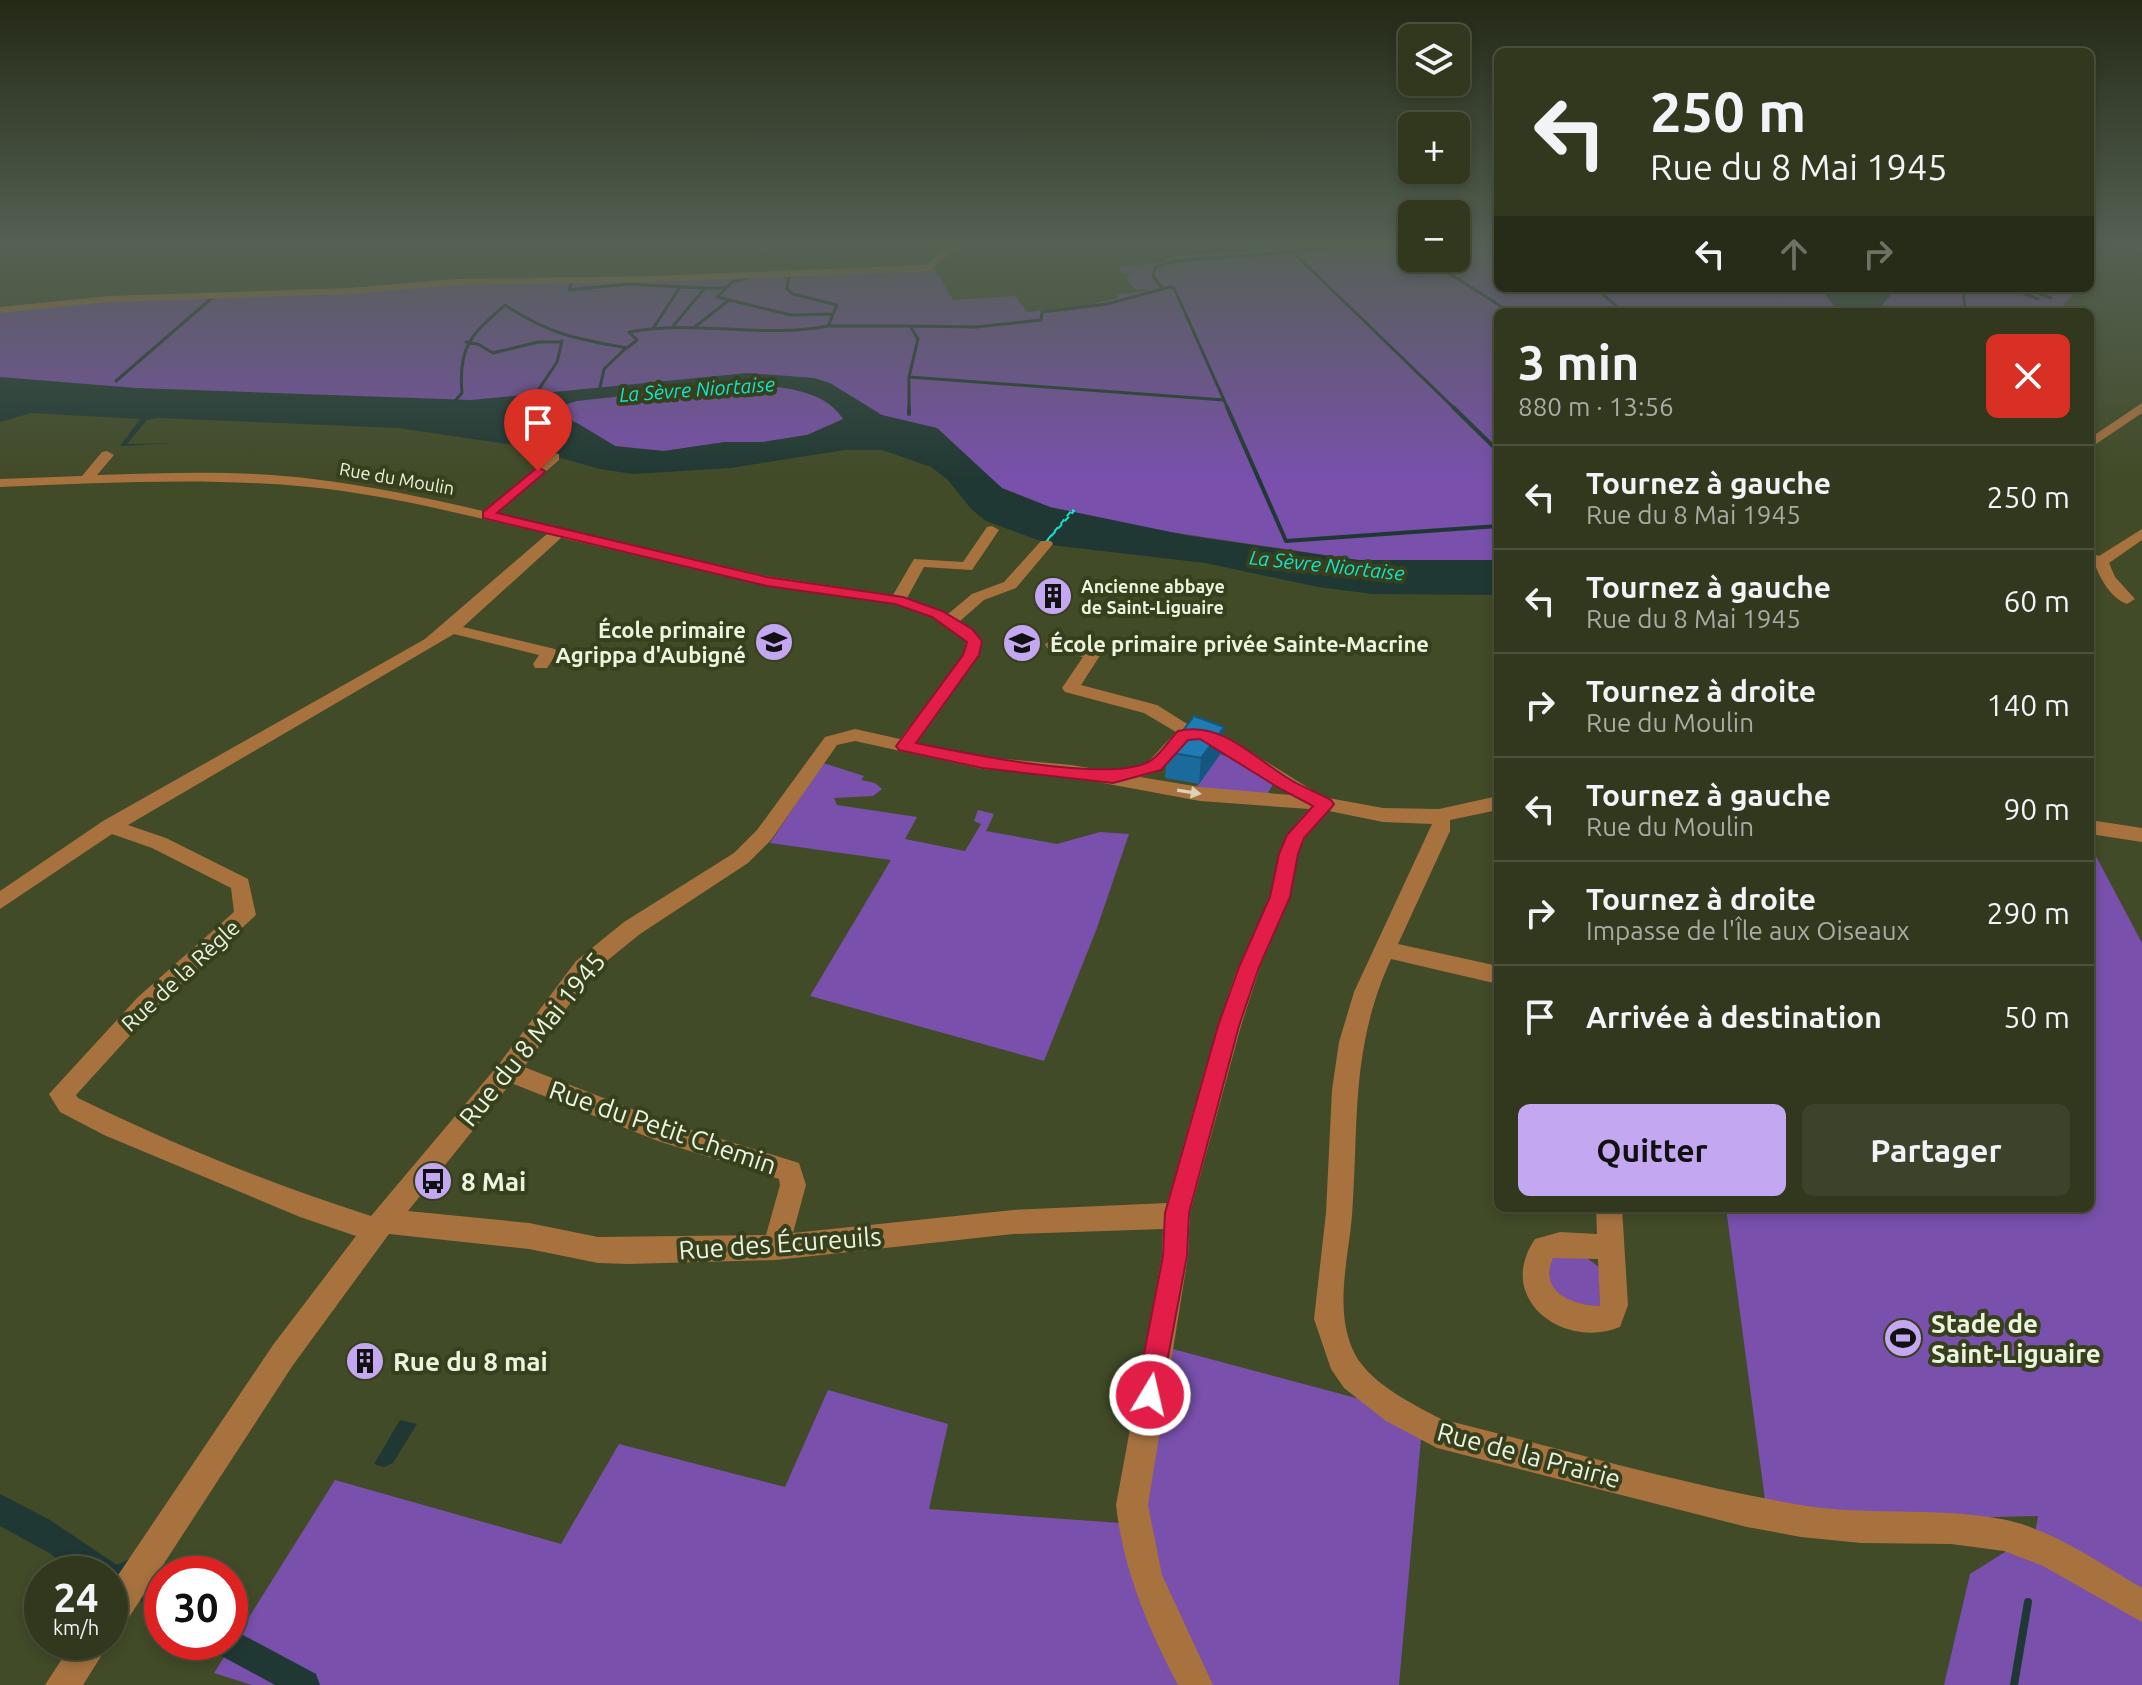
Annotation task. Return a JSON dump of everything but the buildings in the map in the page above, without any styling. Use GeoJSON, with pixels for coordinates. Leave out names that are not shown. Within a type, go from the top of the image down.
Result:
{"type":"FeatureCollection","features":[{"type":"Feature","properties":{"kind":"street"},"geometry":{"type":"LineString","coordinates":[[2094,441],[2142,407]]}},
{"type":"Feature","properties":{"kind":"street"},"geometry":{"type":"LineString","coordinates":[[87,479],[107,455]]}},
{"type":"Feature","properties":{"kind":"street"},"geometry":{"type":"LineString","coordinates":[[487,515],[554,457]]}},
{"type":"Feature","properties":{"kind":"street","name":"Rue du Moulin"},"geometry":{"type":"LineString","coordinates":[[0,483],[179,477],[311,483],[413,499],[782,584],[898,600],[950,621]]}},
{"type":"Feature","properties":{"kind":"street"},"geometry":{"type":"LineString","coordinates":[[898,600],[919,562],[967,567],[992,530]]}},
{"type":"Feature","properties":{"kind":"street"},"geometry":{"type":"LineString","coordinates":[[0,901],[110,826],[452,629],[520,563],[558,533]]}},
{"type":"Feature","properties":{"kind":"street"},"geometry":{"type":"LineString","coordinates":[[2127,599],[2108,579],[2096,560],[2142,533]]}},
{"type":"Feature","properties":{"kind":"street"},"geometry":{"type":"LineString","coordinates":[[905,746],[971,655],[974,641],[950,621],[978,597],[1010,585],[1046,544]]}},
{"type":"Feature","properties":{"kind":"street"},"geometry":{"type":"LineString","coordinates":[[452,629],[549,653],[541,664]]}},
{"type":"Feature","properties":{"kind":"street"},"geometry":{"type":"LineString","coordinates":[[1053,644],[1093,654],[1071,688],[1165,713],[1188,733],[1214,737],[1280,793]]}},
{"type":"Feature","properties":{"kind":"street"},"geometry":{"type":"LineString","coordinates":[[1160,787],[1152,777],[1155,766],[1180,737],[1188,733]]}},
{"type":"Feature","properties":{"kind":"street","name":"Rue du 8 Mai 1945"},"geometry":{"type":"LineString","coordinates":[[128,1589],[283,1355],[380,1225],[507,1071],[592,959],[632,928],[727,870],[757,842],[831,741],[855,735],[982,763],[1113,777],[1160,787],[1280,793],[1383,815],[1439,816],[1494,804]]}},
{"type":"Feature","properties":{"kind":"street","name":"Rue du 8 Mai 1945"},"geometry":{"type":"LineString","coordinates":[[1113,777],[1155,766]]}},
{"type":"Feature","properties":{"kind":"street"},"geometry":{"type":"LineString","coordinates":[[1196,1685],[1159,1608],[1133,1530],[1132,1505],[1175,1256],[1177,1213],[1229,1026],[1249,967],[1280,897],[1288,854],[1296,835],[1325,804]]}},
{"type":"Feature","properties":{"kind":"street","name":"Rue de la Prairie"},"geometry":{"type":"LineString","coordinates":[[1439,816],[1442,824],[1440,831],[1365,992],[1351,1042],[1344,1090],[1339,1213],[1328,1319],[1341,1359],[1354,1378],[1371,1395],[1418,1425],[1455,1439],[1747,1511],[1801,1521],[1861,1527],[1951,1528],[2004,1535],[2053,1554],[2142,1606]]}},
{"type":"Feature","properties":{"kind":"street","name":"Rue de la Règle"},"geometry":{"type":"LineString","coordinates":[[110,826],[159,843],[241,884],[245,915],[146,1003],[61,1094],[69,1105],[113,1127],[309,1208],[380,1225]]}},
{"type":"Feature","properties":{"kind":"street"},"geometry":{"type":"LineString","coordinates":[[2094,828],[2142,835]]}},
{"type":"Feature","properties":{"kind":"street"},"geometry":{"type":"LineString","coordinates":[[1385,949],[1494,974]]}},
{"type":"Feature","properties":{"kind":"street","name":"Rue du Petit Chemin"},"geometry":{"type":"LineString","coordinates":[[507,1071],[658,1130],[790,1171],[793,1185],[776,1247]]}},
{"type":"Feature","properties":{"kind":"street"},"geometry":{"type":"LineString","coordinates":[[1609,1212],[1610,1243]]}},
{"type":"Feature","properties":{"kind":"street","name":"Rue des Écureuils"},"geometry":{"type":"LineString","coordinates":[[380,1225],[529,1236],[598,1250],[776,1247],[1013,1222],[1161,1217],[1177,1213]]}},
{"type":"Feature","properties":{"kind":"street"},"geometry":{"type":"LineString","coordinates":[[62,1685],[80,1660]]}},
{"type":"Feature","properties":{"kind":"shaded area"},"geometry":{"type":"Polygon","coordinates":[[[0,322],[1494,322],[1494,560],[1358,560],[1023,510],[937,428],[836,425],[807,435],[763,442],[725,442],[664,451],[632,450],[615,446],[573,421],[541,412],[0,386],[0,322]]]}},
{"type":"Feature","properties":{"kind":"shaded area"},"geometry":{"type":"Polygon","coordinates":[[[1220,754],[1234,759],[1273,784],[1266,797],[1210,791],[1197,786],[1220,754]]]}},
{"type":"Feature","properties":{"kind":"shaded area"},"geometry":{"type":"Polygon","coordinates":[[[823,763],[864,776],[861,780],[875,783],[882,789],[873,796],[834,798],[837,805],[917,817],[905,839],[965,851],[981,824],[974,821],[978,810],[994,814],[986,831],[1057,844],[1100,832],[1129,834],[1097,928],[1044,1061],[810,996],[891,860],[770,843],[823,763]]]}},
{"type":"Feature","properties":{"kind":"shaded area"},"geometry":{"type":"Polygon","coordinates":[[[2094,853],[2142,943],[2142,1685],[1944,1685],[1970,1574],[2035,1533],[2038,1516],[1916,1519],[1815,1515],[1765,1500],[1727,1212],[2094,1212],[2094,853]]]}},
{"type":"Feature","properties":{"kind":"shaded area"},"geometry":{"type":"Polygon","coordinates":[[[1553,1255],[1587,1258],[1599,1267],[1600,1307],[1564,1301],[1551,1291],[1548,1265],[1553,1255]]]}},
{"type":"Feature","properties":{"kind":"shaded area"},"geometry":{"type":"Polygon","coordinates":[[[1169,1348],[1423,1416],[1399,1685],[252,1685],[214,1673],[222,1660],[248,1660],[248,1619],[335,1480],[561,1544],[619,1444],[785,1487],[828,1390],[948,1424],[929,1509],[1120,1523],[1169,1348]]]}},
{"type":"Feature","properties":{"kind":"water","name":"La Sèvre Niortaise"},"geometry":{"type":"Polygon","coordinates":[[[747,373],[814,378],[830,383],[882,415],[937,428],[1002,488],[1050,507],[1190,536],[1358,560],[1494,560],[1494,595],[1373,594],[1318,587],[1205,563],[1051,545],[986,521],[971,509],[948,480],[931,467],[882,450],[845,450],[730,468],[633,474],[600,469],[514,445],[398,428],[157,418],[147,420],[127,444],[174,443],[120,446],[140,419],[31,413],[0,422],[0,377],[136,388],[471,400],[747,373]],[[724,385],[577,401],[541,412],[577,423],[615,446],[664,451],[807,435],[843,419],[821,399],[772,387],[724,385]]]}},
{"type":"Feature","properties":{"kind":"water"},"geometry":{"type":"Polygon","coordinates":[[[400,1420],[417,1424],[393,1463],[384,1467],[374,1464],[400,1420]]]}},
{"type":"Feature","properties":{"kind":"water"},"geometry":{"type":"Polygon","coordinates":[[[0,1494],[50,1520],[104,1556],[53,1556],[0,1526],[0,1494]]]}},
{"type":"Feature","properties":{"kind":"waterway"},"geometry":{"type":"LineString","coordinates":[[116,381],[185,322]]}},
{"type":"Feature","properties":{"kind":"waterway"},"geometry":{"type":"LineString","coordinates":[[469,343],[487,322]]}},
{"type":"Feature","properties":{"kind":"waterway"},"geometry":{"type":"LineString","coordinates":[[533,322],[563,334],[627,348],[637,340],[629,332],[654,329],[679,327],[778,331],[828,326]]}},
{"type":"Feature","properties":{"kind":"waterway"},"geometry":{"type":"LineString","coordinates":[[654,327],[657,322]]}},
{"type":"Feature","properties":{"kind":"waterway"},"geometry":{"type":"LineString","coordinates":[[674,325],[677,322]]}},
{"type":"Feature","properties":{"kind":"waterway"},"geometry":{"type":"LineString","coordinates":[[696,326],[702,322]]}},
{"type":"Feature","properties":{"kind":"waterway"},"geometry":{"type":"LineString","coordinates":[[828,326],[830,322]]}},
{"type":"Feature","properties":{"kind":"waterway"},"geometry":{"type":"LineString","coordinates":[[910,326],[976,327],[1026,322]]}},
{"type":"Feature","properties":{"kind":"waterway"},"geometry":{"type":"LineString","coordinates":[[1189,322],[1224,400]]}},
{"type":"Feature","properties":{"kind":"waterway"},"geometry":{"type":"LineString","coordinates":[[1365,322],[1455,409]]}},
{"type":"Feature","properties":{"kind":"waterway"},"geometry":{"type":"LineString","coordinates":[[828,326],[910,326]]}},
{"type":"Feature","properties":{"kind":"waterway"},"geometry":{"type":"LineString","coordinates":[[909,377],[918,339],[910,326]]}},
{"type":"Feature","properties":{"kind":"waterway"},"geometry":{"type":"LineString","coordinates":[[535,395],[557,362],[562,341]]}},
{"type":"Feature","properties":{"kind":"waterway"},"geometry":{"type":"LineString","coordinates":[[469,343],[493,353],[538,342],[560,342]]}},
{"type":"Feature","properties":{"kind":"waterway"},"geometry":{"type":"LineString","coordinates":[[453,403],[462,393],[462,364],[469,343]]}},
{"type":"Feature","properties":{"kind":"waterway"},"geometry":{"type":"LineString","coordinates":[[599,392],[604,369],[626,348]]}},
{"type":"Feature","properties":{"kind":"waterway"},"geometry":{"type":"LineString","coordinates":[[909,377],[1224,400]]}},
{"type":"Feature","properties":{"kind":"waterway"},"geometry":{"type":"LineString","coordinates":[[909,377],[909,414]]}},
{"type":"Feature","properties":{"kind":"waterway"},"geometry":{"type":"LineString","coordinates":[[1224,400],[1228,409]]}},
{"type":"Feature","properties":{"kind":"waterway","name":"La Sèvre Niortaise"},"geometry":{"type":"LineString","coordinates":[[1227,407],[1286,541],[1494,526]]}},
{"type":"Feature","properties":{"kind":"waterway"},"geometry":{"type":"LineString","coordinates":[[1453,407],[1494,447]]}},
{"type":"Feature","properties":{"kind":"waterway"},"geometry":{"type":"LineString","coordinates":[[2014,1685],[2028,1602]]}},
{"type":"Feature","properties":{"kind":"waterway"},"geometry":{"type":"LineString","coordinates":[[248,1654],[305,1685]]}},
{"type":"Feature","properties":{"kind":"ferry route"},"geometry":{"type":"LineString","coordinates":[[1072,510],[1074,511],[1045,543],[1072,510]]}},
{"type":"Feature","properties":{"kind":"place","name":"Ancienne abbaye de Saint-Liguaire"},"geometry":{"type":"Point","coordinates":[1053,596]}},
{"type":"Feature","properties":{"kind":"place","name":"École primaire Agrippa d'Aubigné"},"geometry":{"type":"Point","coordinates":[774,642]}},
{"type":"Feature","properties":{"kind":"place","name":"École primaire privée Sainte-Macrine"},"geometry":{"type":"Point","coordinates":[1022,643]}},
{"type":"Feature","properties":{"kind":"place","name":"8 Mai"},"geometry":{"type":"Point","coordinates":[433,1181]}},
{"type":"Feature","properties":{"kind":"place","name":"Stade de Saint-Liguaire"},"geometry":{"type":"Point","coordinates":[1903,1338]}},
{"type":"Feature","properties":{"kind":"place","name":"Rue du 8 mai"},"geometry":{"type":"Point","coordinates":[365,1361]}},
{"type":"Feature","properties":{"kind":"route"},"geometry":{"type":"LineString","coordinates":[[538,471],[487,515],[796,587],[898,600],[937,614],[966,632],[974,641],[971,655],[905,746],[982,763],[1113,777],[1155,766],[1183,735],[1195,732],[1214,737],[1268,774],[1325,804],[1296,835],[1288,854],[1280,897],[1249,967],[1229,1026],[1177,1213],[1175,1256],[1150,1395]]}}]}
